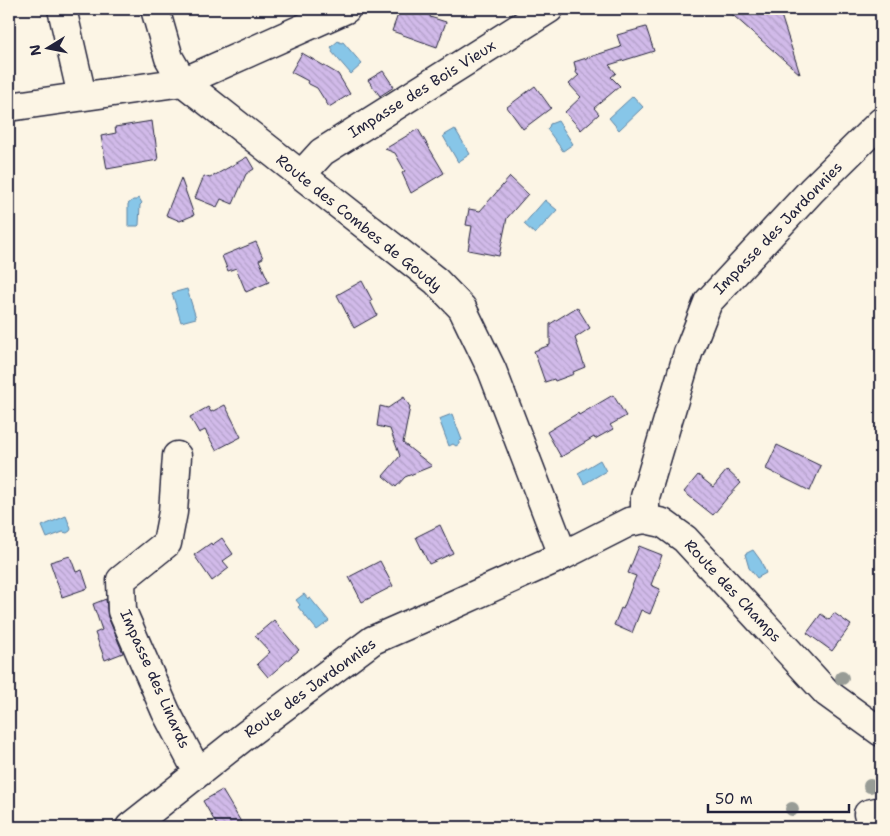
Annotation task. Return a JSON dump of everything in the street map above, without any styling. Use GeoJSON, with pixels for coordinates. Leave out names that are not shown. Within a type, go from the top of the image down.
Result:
{"type":"FeatureCollection","features":[{"type":"Feature","properties":{"kind":"street"},"geometry":{"type":"LineString","coordinates":[[62,9],[82,96]]}},
{"type":"Feature","properties":{"kind":"street"},"geometry":{"type":"LineString","coordinates":[[155,9],[170,58],[183,82]]}},
{"type":"Feature","properties":{"kind":"street"},"geometry":{"type":"LineString","coordinates":[[9,107],[183,82],[346,9]]}},
{"type":"Feature","properties":{"kind":"street","name":"Impasse des Bois Vieux"},"geometry":{"type":"LineString","coordinates":[[300,175],[322,152],[549,9]]}},
{"type":"Feature","properties":{"kind":"street","name":"Route des Combes de Goudy"},"geometry":{"type":"LineString","coordinates":[[183,82],[436,281],[462,308],[492,370],[564,555]]}},
{"type":"Feature","properties":{"kind":"street","name":"Impasse des Jardonnies"},"geometry":{"type":"LineString","coordinates":[[645,520],[645,497],[688,353],[708,302],[812,190],[881,122]]}},
{"type":"Feature","properties":{"kind":"street","name":"Impasse des Linards"},"geometry":{"type":"LineString","coordinates":[[177,456],[167,543],[121,580],[122,611],[166,712],[198,773]]}},
{"type":"Feature","properties":{"kind":"street"},"geometry":{"type":"LineString","coordinates":[[564,555],[629,522],[645,520]]}},
{"type":"Feature","properties":{"kind":"street","name":"Route des Champs"},"geometry":{"type":"LineString","coordinates":[[645,520],[662,523],[684,539],[827,693],[881,732]]}},
{"type":"Feature","properties":{"kind":"street","name":"Route des Jardonnies"},"geometry":{"type":"LineString","coordinates":[[130,827],[156,818],[198,773],[373,640],[564,555]]}},
{"type":"Feature","properties":{"kind":"water"},"geometry":{"type":"Polygon","coordinates":[[[338,41],[343,42],[362,64],[351,74],[332,52],[331,47],[338,41]]]}},
{"type":"Feature","properties":{"kind":"water"},"geometry":{"type":"Polygon","coordinates":[[[633,96],[643,107],[619,130],[609,118],[633,96]]]}},
{"type":"Feature","properties":{"kind":"water"},"geometry":{"type":"Polygon","coordinates":[[[558,121],[573,144],[563,151],[547,129],[550,124],[558,121]]]}},
{"type":"Feature","properties":{"kind":"water"},"geometry":{"type":"Polygon","coordinates":[[[455,129],[470,154],[458,162],[443,136],[455,129]]]}},
{"type":"Feature","properties":{"kind":"water"},"geometry":{"type":"Polygon","coordinates":[[[139,198],[142,203],[140,205],[139,225],[128,226],[128,204],[139,198]]]}},
{"type":"Feature","properties":{"kind":"water"},"geometry":{"type":"Polygon","coordinates":[[[545,200],[557,210],[535,234],[524,224],[545,200]]]}},
{"type":"Feature","properties":{"kind":"water"},"geometry":{"type":"Polygon","coordinates":[[[187,289],[196,318],[181,322],[172,293],[187,289]]]}},
{"type":"Feature","properties":{"kind":"water"},"geometry":{"type":"Polygon","coordinates":[[[452,414],[462,440],[456,446],[453,444],[449,446],[439,419],[452,414]]]}},
{"type":"Feature","properties":{"kind":"water"},"geometry":{"type":"Polygon","coordinates":[[[600,460],[606,471],[584,484],[578,473],[600,460]]]}},
{"type":"Feature","properties":{"kind":"water"},"geometry":{"type":"Polygon","coordinates":[[[66,516],[70,531],[47,538],[42,526],[66,516]]]}},
{"type":"Feature","properties":{"kind":"water"},"geometry":{"type":"Polygon","coordinates":[[[753,550],[761,561],[766,573],[757,578],[749,568],[745,554],[753,550]]]}},
{"type":"Feature","properties":{"kind":"water"},"geometry":{"type":"Polygon","coordinates":[[[304,594],[308,599],[310,598],[329,621],[317,630],[298,607],[300,605],[296,600],[304,594]]]}},
{"type":"Feature","properties":{"kind":"building"},"geometry":{"type":"Polygon","coordinates":[[[400,9],[432,9],[430,17],[446,22],[437,47],[392,31],[400,9]]]}},
{"type":"Feature","properties":{"kind":"building"},"geometry":{"type":"Polygon","coordinates":[[[726,9],[779,9],[800,74],[760,39],[726,9]]]}},
{"type":"Feature","properties":{"kind":"building"},"geometry":{"type":"Polygon","coordinates":[[[646,27],[654,51],[609,65],[616,73],[611,77],[620,86],[594,108],[599,114],[581,130],[565,112],[581,97],[569,84],[579,75],[575,71],[574,62],[621,47],[617,35],[646,27]]]}},
{"type":"Feature","properties":{"kind":"building"},"geometry":{"type":"Polygon","coordinates":[[[302,53],[338,74],[350,94],[329,107],[317,88],[291,72],[302,53]]]}},
{"type":"Feature","properties":{"kind":"building"},"geometry":{"type":"Polygon","coordinates":[[[383,71],[394,87],[380,96],[368,80],[383,71]]]}},
{"type":"Feature","properties":{"kind":"building"},"geometry":{"type":"Polygon","coordinates":[[[535,86],[551,108],[523,129],[507,107],[535,86]]]}},
{"type":"Feature","properties":{"kind":"building"},"geometry":{"type":"Polygon","coordinates":[[[152,121],[158,160],[107,169],[101,136],[116,133],[115,127],[152,121]]]}},
{"type":"Feature","properties":{"kind":"building"},"geometry":{"type":"Polygon","coordinates":[[[418,129],[444,173],[411,193],[402,173],[405,171],[395,153],[385,149],[418,129]]]}},
{"type":"Feature","properties":{"kind":"building"},"geometry":{"type":"Polygon","coordinates":[[[247,157],[254,169],[246,174],[233,204],[221,199],[217,207],[195,198],[204,176],[210,178],[247,157]]]}},
{"type":"Feature","properties":{"kind":"building"},"geometry":{"type":"Polygon","coordinates":[[[510,177],[528,194],[507,218],[499,256],[468,250],[472,226],[466,225],[469,209],[480,211],[510,177]]]}},
{"type":"Feature","properties":{"kind":"building"},"geometry":{"type":"Polygon","coordinates":[[[181,178],[194,215],[180,221],[166,215],[181,178]]]}},
{"type":"Feature","properties":{"kind":"building"},"geometry":{"type":"Polygon","coordinates":[[[256,242],[263,258],[259,260],[269,282],[246,292],[236,268],[228,271],[222,256],[256,242]]]}},
{"type":"Feature","properties":{"kind":"building"},"geometry":{"type":"Polygon","coordinates":[[[362,281],[377,315],[354,328],[337,295],[362,281]]]}},
{"type":"Feature","properties":{"kind":"building"},"geometry":{"type":"Polygon","coordinates":[[[577,307],[590,328],[575,338],[585,367],[573,372],[574,374],[555,381],[554,379],[545,382],[534,351],[550,345],[550,324],[577,307]]]}},
{"type":"Feature","properties":{"kind":"building"},"geometry":{"type":"Polygon","coordinates":[[[613,395],[626,416],[610,425],[613,429],[595,439],[594,437],[561,457],[547,432],[613,395]]]}},
{"type":"Feature","properties":{"kind":"building"},"geometry":{"type":"Polygon","coordinates":[[[404,397],[410,407],[403,443],[432,466],[405,477],[396,487],[383,476],[400,456],[390,429],[377,426],[380,406],[388,408],[404,397]]]}},
{"type":"Feature","properties":{"kind":"building"},"geometry":{"type":"Polygon","coordinates":[[[225,405],[241,437],[216,450],[205,430],[199,433],[190,417],[208,407],[211,412],[225,405]]]}},
{"type":"Feature","properties":{"kind":"building"},"geometry":{"type":"Polygon","coordinates":[[[777,445],[821,466],[810,491],[766,469],[777,445]]]}},
{"type":"Feature","properties":{"kind":"building"},"geometry":{"type":"Polygon","coordinates":[[[727,470],[741,483],[713,515],[684,492],[698,475],[713,487],[727,470]]]}},
{"type":"Feature","properties":{"kind":"building"},"geometry":{"type":"Polygon","coordinates":[[[440,525],[453,553],[429,564],[416,537],[440,525]]]}},
{"type":"Feature","properties":{"kind":"building"},"geometry":{"type":"Polygon","coordinates":[[[222,538],[233,554],[223,561],[229,568],[212,581],[194,555],[222,538]]]}},
{"type":"Feature","properties":{"kind":"building"},"geometry":{"type":"Polygon","coordinates":[[[639,546],[662,555],[651,585],[660,589],[650,614],[641,610],[632,633],[614,625],[621,608],[623,609],[636,576],[628,573],[639,546]]]}},
{"type":"Feature","properties":{"kind":"building"},"geometry":{"type":"Polygon","coordinates":[[[70,556],[76,572],[82,570],[88,588],[62,597],[50,562],[70,556]]]}},
{"type":"Feature","properties":{"kind":"building"},"geometry":{"type":"Polygon","coordinates":[[[380,561],[393,586],[362,602],[349,577],[380,561]]]}},
{"type":"Feature","properties":{"kind":"building"},"geometry":{"type":"Polygon","coordinates":[[[106,599],[108,617],[123,653],[105,660],[95,633],[102,630],[93,604],[106,599]]]}},
{"type":"Feature","properties":{"kind":"building"},"geometry":{"type":"Polygon","coordinates":[[[834,613],[851,625],[832,651],[807,633],[821,614],[829,620],[834,613]]]}},
{"type":"Feature","properties":{"kind":"building"},"geometry":{"type":"Polygon","coordinates":[[[274,620],[299,650],[268,677],[257,664],[270,652],[255,636],[274,620]]]}},
{"type":"Feature","properties":{"kind":"building"},"geometry":{"type":"Polygon","coordinates":[[[222,790],[244,827],[218,827],[203,801],[222,790]]]}}]}
